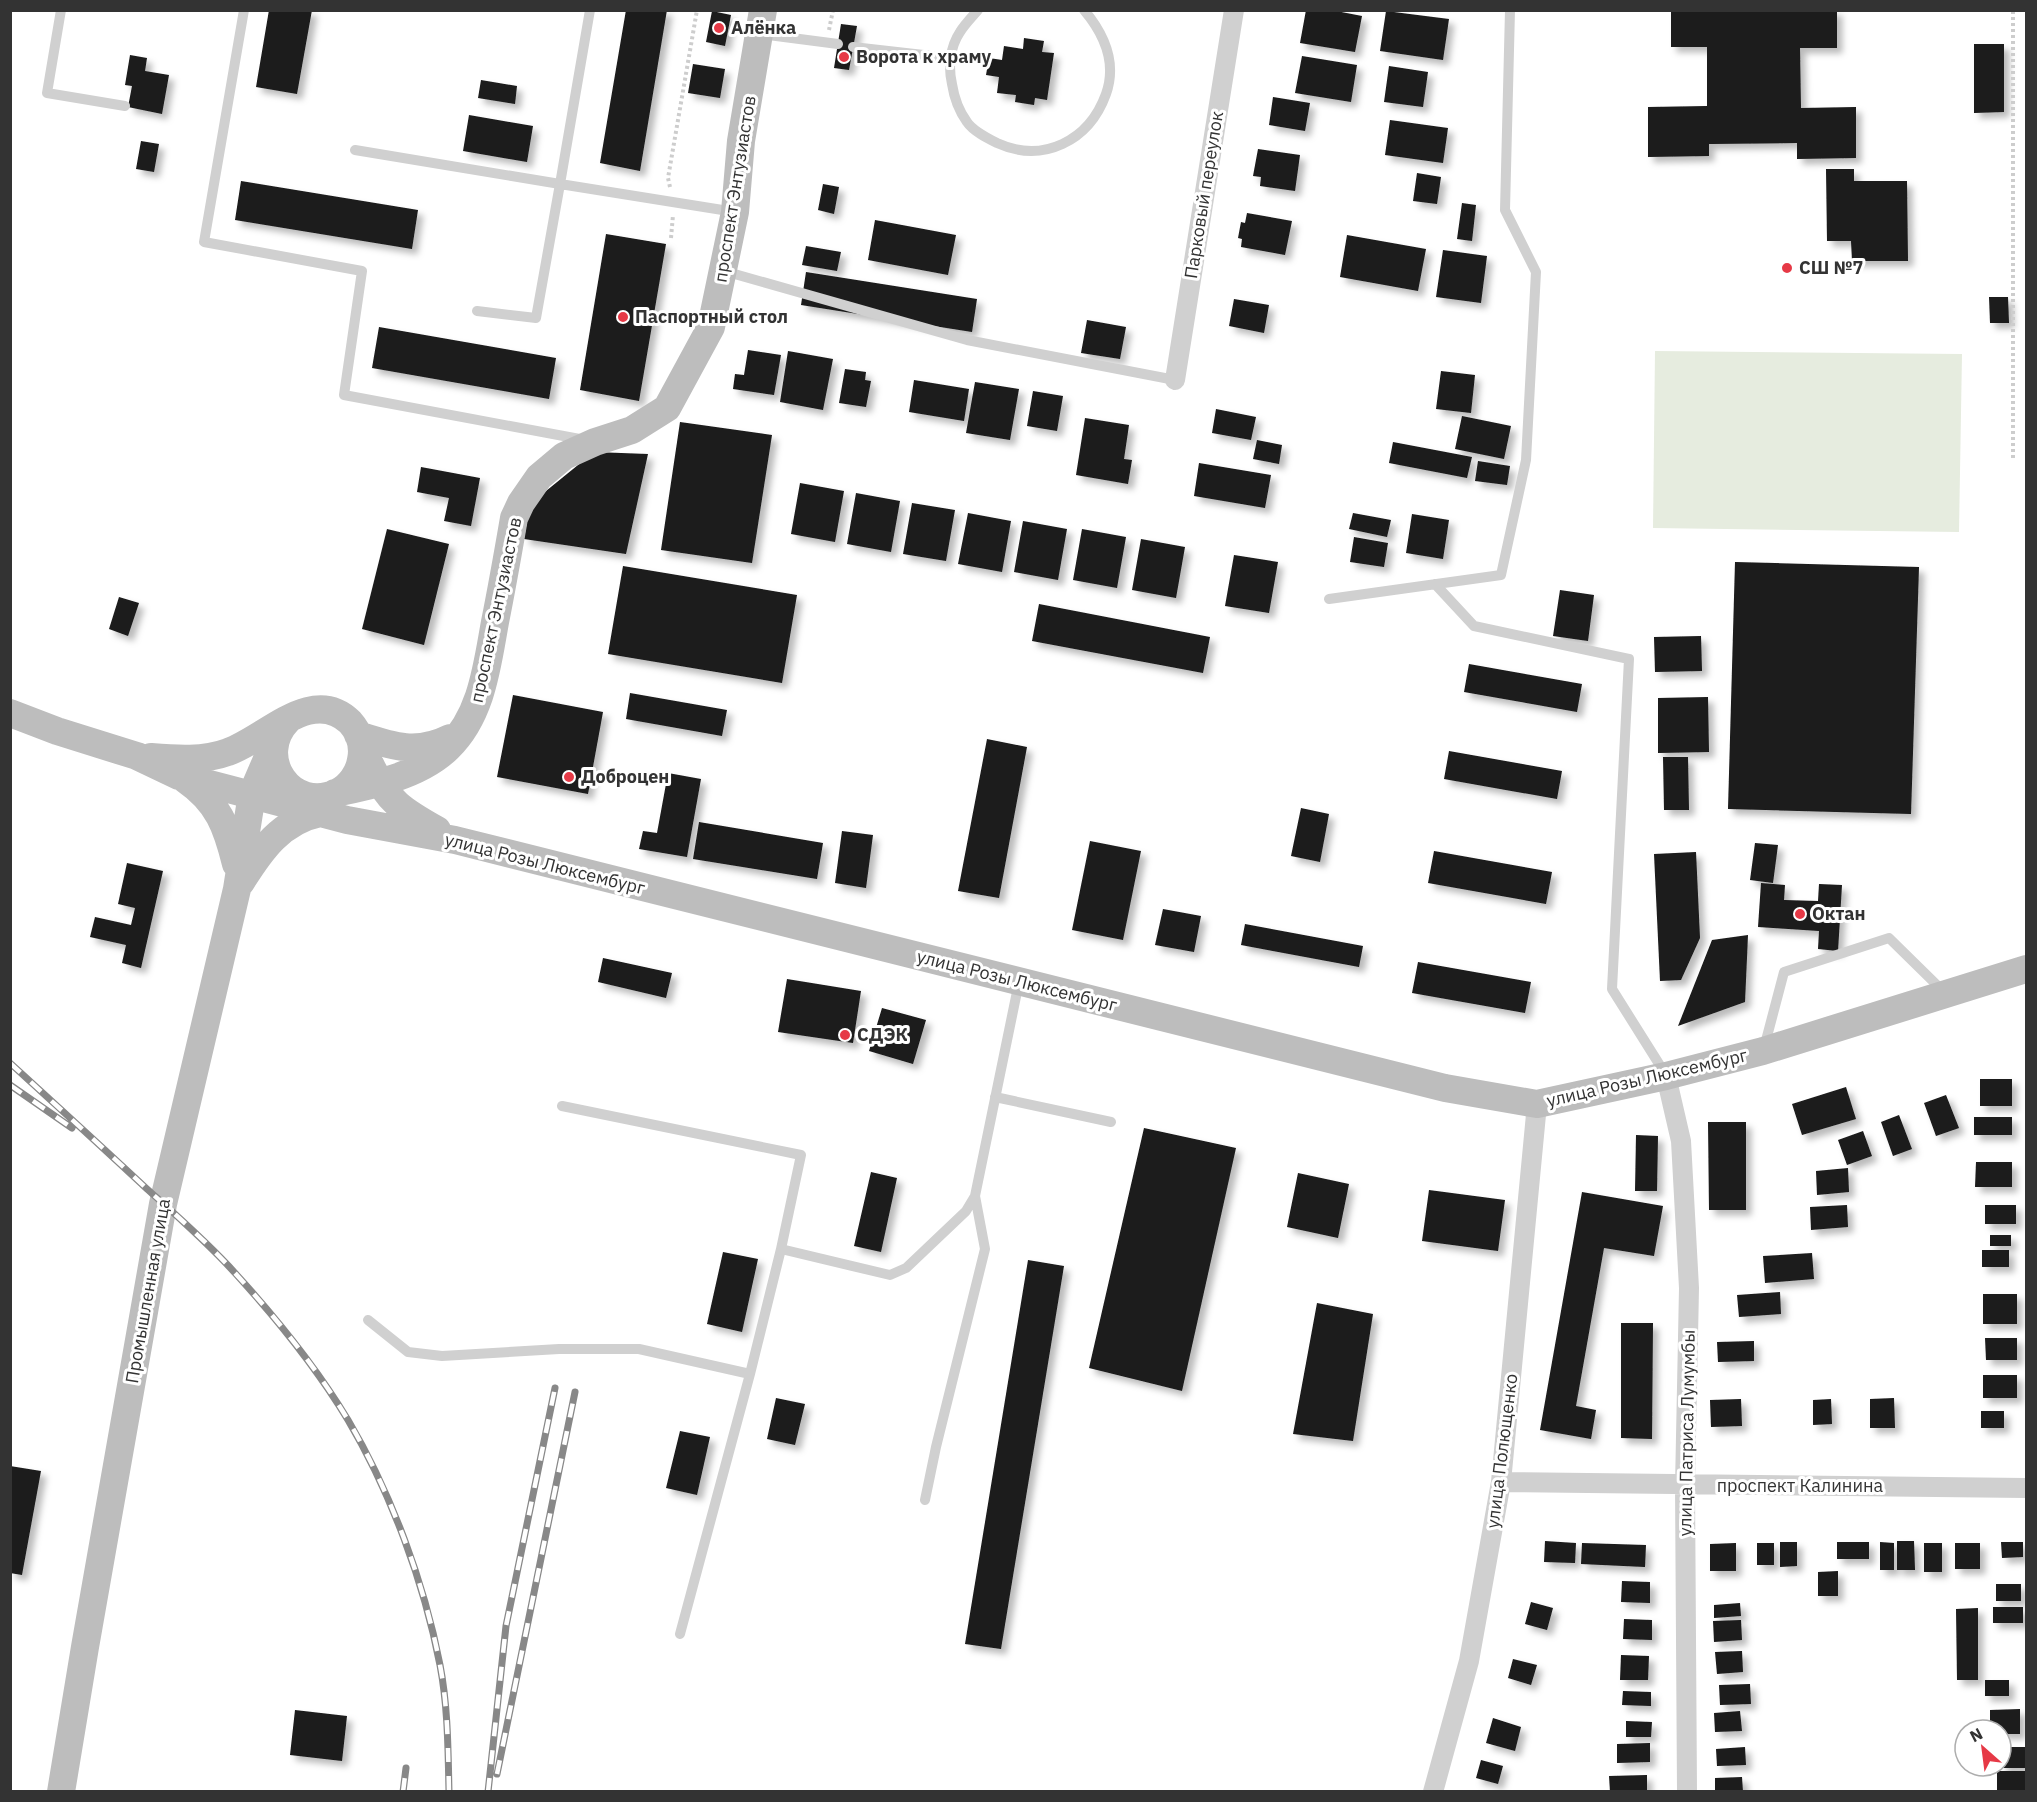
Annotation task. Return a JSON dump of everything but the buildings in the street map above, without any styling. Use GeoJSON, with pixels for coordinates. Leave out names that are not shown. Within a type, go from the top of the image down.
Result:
{"type":"FeatureCollection","features":[{"type":"Feature","properties":{"kind":"main road","name":"проспект Энтузиастов"},"geometry":{"type":"LineString","coordinates":[[328,803],[433,761],[462,732],[480,695],[514,518],[521,503],[539,477],[564,456],[595,442],[632,430],[667,408],[711,327],[735,213],[741,141],[761,22]]}},
{"type":"Feature","properties":{"kind":"main road"},"geometry":{"type":"LineString","coordinates":[[137,756],[183,758],[217,756],[281,732],[303,711],[315,708],[327,709],[344,717],[352,725],[378,783],[395,804],[455,840]]}},
{"type":"Feature","properties":{"kind":"main road","name":"улица Розы Люксембург"},"geometry":{"type":"LineString","coordinates":[[10,713],[57,731],[137,756],[179,776],[252,794],[328,803],[455,840],[1019,982],[1445,1088],[1537,1104],[1666,1076],[1763,1051],[2026,969]]}},
{"type":"Feature","properties":{"kind":"main road"},"geometry":{"type":"LineString","coordinates":[[281,732],[273,757],[277,771],[284,782],[295,791],[328,803]]}},
{"type":"Feature","properties":{"kind":"main road","name":"Промышленная улица"},"geometry":{"type":"LineString","coordinates":[[61,1791],[163,1204],[237,880],[252,794],[281,732]]}},
{"type":"Feature","properties":{"kind":"main road"},"geometry":{"type":"LineString","coordinates":[[360,740],[421,749],[462,732]]}},
{"type":"Feature","properties":{"kind":"main road"},"geometry":{"type":"LineString","coordinates":[[237,880],[275,836],[328,803],[350,783],[361,762],[360,740]]}},
{"type":"Feature","properties":{"kind":"main road"},"geometry":{"type":"LineString","coordinates":[[179,776],[199,789],[214,806],[226,828],[237,880]]}},
{"type":"Feature","properties":{"kind":"street","name":"Парковый переулок"},"geometry":{"type":"LineString","coordinates":[[1175,380],[1234,10]]}},
{"type":"Feature","properties":{"kind":"street","name":"улица Патриса Лумумбы"},"geometry":{"type":"LineString","coordinates":[[1666,1076],[1681,1142],[1689,1288],[1685,1486],[1687,1791]]}},
{"type":"Feature","properties":{"kind":"street","name":"улица Полющенко"},"geometry":{"type":"LineString","coordinates":[[1433,1791],[1469,1661],[1501,1482],[1537,1104]]}},
{"type":"Feature","properties":{"kind":"street","name":"проспект Калинина"},"geometry":{"type":"LineString","coordinates":[[1501,1482],[1685,1486],[2026,1488]]}},
{"type":"Feature","properties":{"kind":"lane"},"geometry":{"type":"LineString","coordinates":[[60,10],[47,93],[125,106]]}},
{"type":"Feature","properties":{"kind":"lane"},"geometry":{"type":"LineString","coordinates":[[244,10],[204,242],[362,271],[344,395],[595,442]]}},
{"type":"Feature","properties":{"kind":"lane"},"geometry":{"type":"LineString","coordinates":[[477,311],[537,318],[590,10]]}},
{"type":"Feature","properties":{"kind":"lane"},"geometry":{"type":"LineString","coordinates":[[978,10],[960,32],[950,58],[950,77],[955,99],[968,124],[988,139],[1008,148],[1031,152],[1054,148],[1073,138],[1089,125],[1102,106],[1111,65],[1106,44],[1097,26],[1084,10]]}},
{"type":"Feature","properties":{"kind":"lane"},"geometry":{"type":"LineString","coordinates":[[1329,599],[1501,575],[1526,460],[1536,272],[1505,210],[1510,10]]}},
{"type":"Feature","properties":{"kind":"lane"},"geometry":{"type":"LineString","coordinates":[[761,22],[838,44]]}},
{"type":"Feature","properties":{"kind":"lane"},"geometry":{"type":"LineString","coordinates":[[853,47],[950,58]]}},
{"type":"Feature","properties":{"kind":"lane"},"geometry":{"type":"LineString","coordinates":[[355,150],[735,213]]}},
{"type":"Feature","properties":{"kind":"lane"},"geometry":{"type":"LineString","coordinates":[[724,271],[967,340],[1175,380]]}},
{"type":"Feature","properties":{"kind":"lane"},"geometry":{"type":"LineString","coordinates":[[1435,584],[1474,626],[1629,658],[1612,988],[1666,1076]]}},
{"type":"Feature","properties":{"kind":"lane"},"geometry":{"type":"LineString","coordinates":[[1763,1051],[1784,972],[1889,938],[1946,995]]}},
{"type":"Feature","properties":{"kind":"lane"},"geometry":{"type":"LineString","coordinates":[[781,1249],[890,1275],[906,1268],[966,1211],[975,1197],[1019,982]]}},
{"type":"Feature","properties":{"kind":"lane"},"geometry":{"type":"LineString","coordinates":[[995,1097],[1111,1122]]}},
{"type":"Feature","properties":{"kind":"lane"},"geometry":{"type":"LineString","coordinates":[[562,1106],[801,1155],[781,1249],[750,1374],[680,1634]]}},
{"type":"Feature","properties":{"kind":"lane"},"geometry":{"type":"LineString","coordinates":[[925,1500],[985,1249],[975,1197]]}},
{"type":"Feature","properties":{"kind":"lane"},"geometry":{"type":"LineString","coordinates":[[368,1320],[408,1352],[442,1356],[559,1349],[639,1348],[750,1374]]}},
{"type":"Feature","properties":{"kind":"path"},"geometry":{"type":"LineString","coordinates":[[671,238],[674,202],[668,178],[697,10]]}},
{"type":"Feature","properties":{"kind":"path"},"geometry":{"type":"LineString","coordinates":[[2013,10],[2013,458]]}},
{"type":"Feature","properties":{"kind":"shaded area"},"geometry":{"type":"Polygon","coordinates":[[[1655,351],[1962,354],[1959,532],[1653,528],[1655,351]]]}},
{"type":"Feature","properties":{"kind":"railway"},"geometry":{"type":"LineString","coordinates":[[10,1063],[225,1262],[295,1344],[323,1381],[348,1420],[392,1508],[425,1602],[445,1697],[449,1792]]}},
{"type":"Feature","properties":{"kind":"railway"},"geometry":{"type":"LineString","coordinates":[[10,1085],[72,1128]]}},
{"type":"Feature","properties":{"kind":"railway"},"geometry":{"type":"LineString","coordinates":[[488,1792],[506,1626],[555,1388]]}},
{"type":"Feature","properties":{"kind":"railway"},"geometry":{"type":"LineString","coordinates":[[497,1774],[575,1392]]}},
{"type":"Feature","properties":{"kind":"railway"},"geometry":{"type":"LineString","coordinates":[[403,1792],[406,1768]]}},
{"type":"Feature","properties":{"kind":"place","name":"Алёнка"},"geometry":{"type":"Point","coordinates":[719,28]}},
{"type":"Feature","properties":{"kind":"place","name":"Ворота к храму"},"geometry":{"type":"Point","coordinates":[844,57]}},
{"type":"Feature","properties":{"kind":"place","name":"СШ №7"},"geometry":{"type":"Point","coordinates":[1787,268]}},
{"type":"Feature","properties":{"kind":"place","name":"Паспортный стол"},"geometry":{"type":"Point","coordinates":[623,317]}},
{"type":"Feature","properties":{"kind":"place","name":"Доброцен"},"geometry":{"type":"Point","coordinates":[569,777]}},
{"type":"Feature","properties":{"kind":"place","name":"Октан"},"geometry":{"type":"Point","coordinates":[1800,914]}},
{"type":"Feature","properties":{"kind":"place","name":"СДЭК"},"geometry":{"type":"Point","coordinates":[845,1035]}}]}
